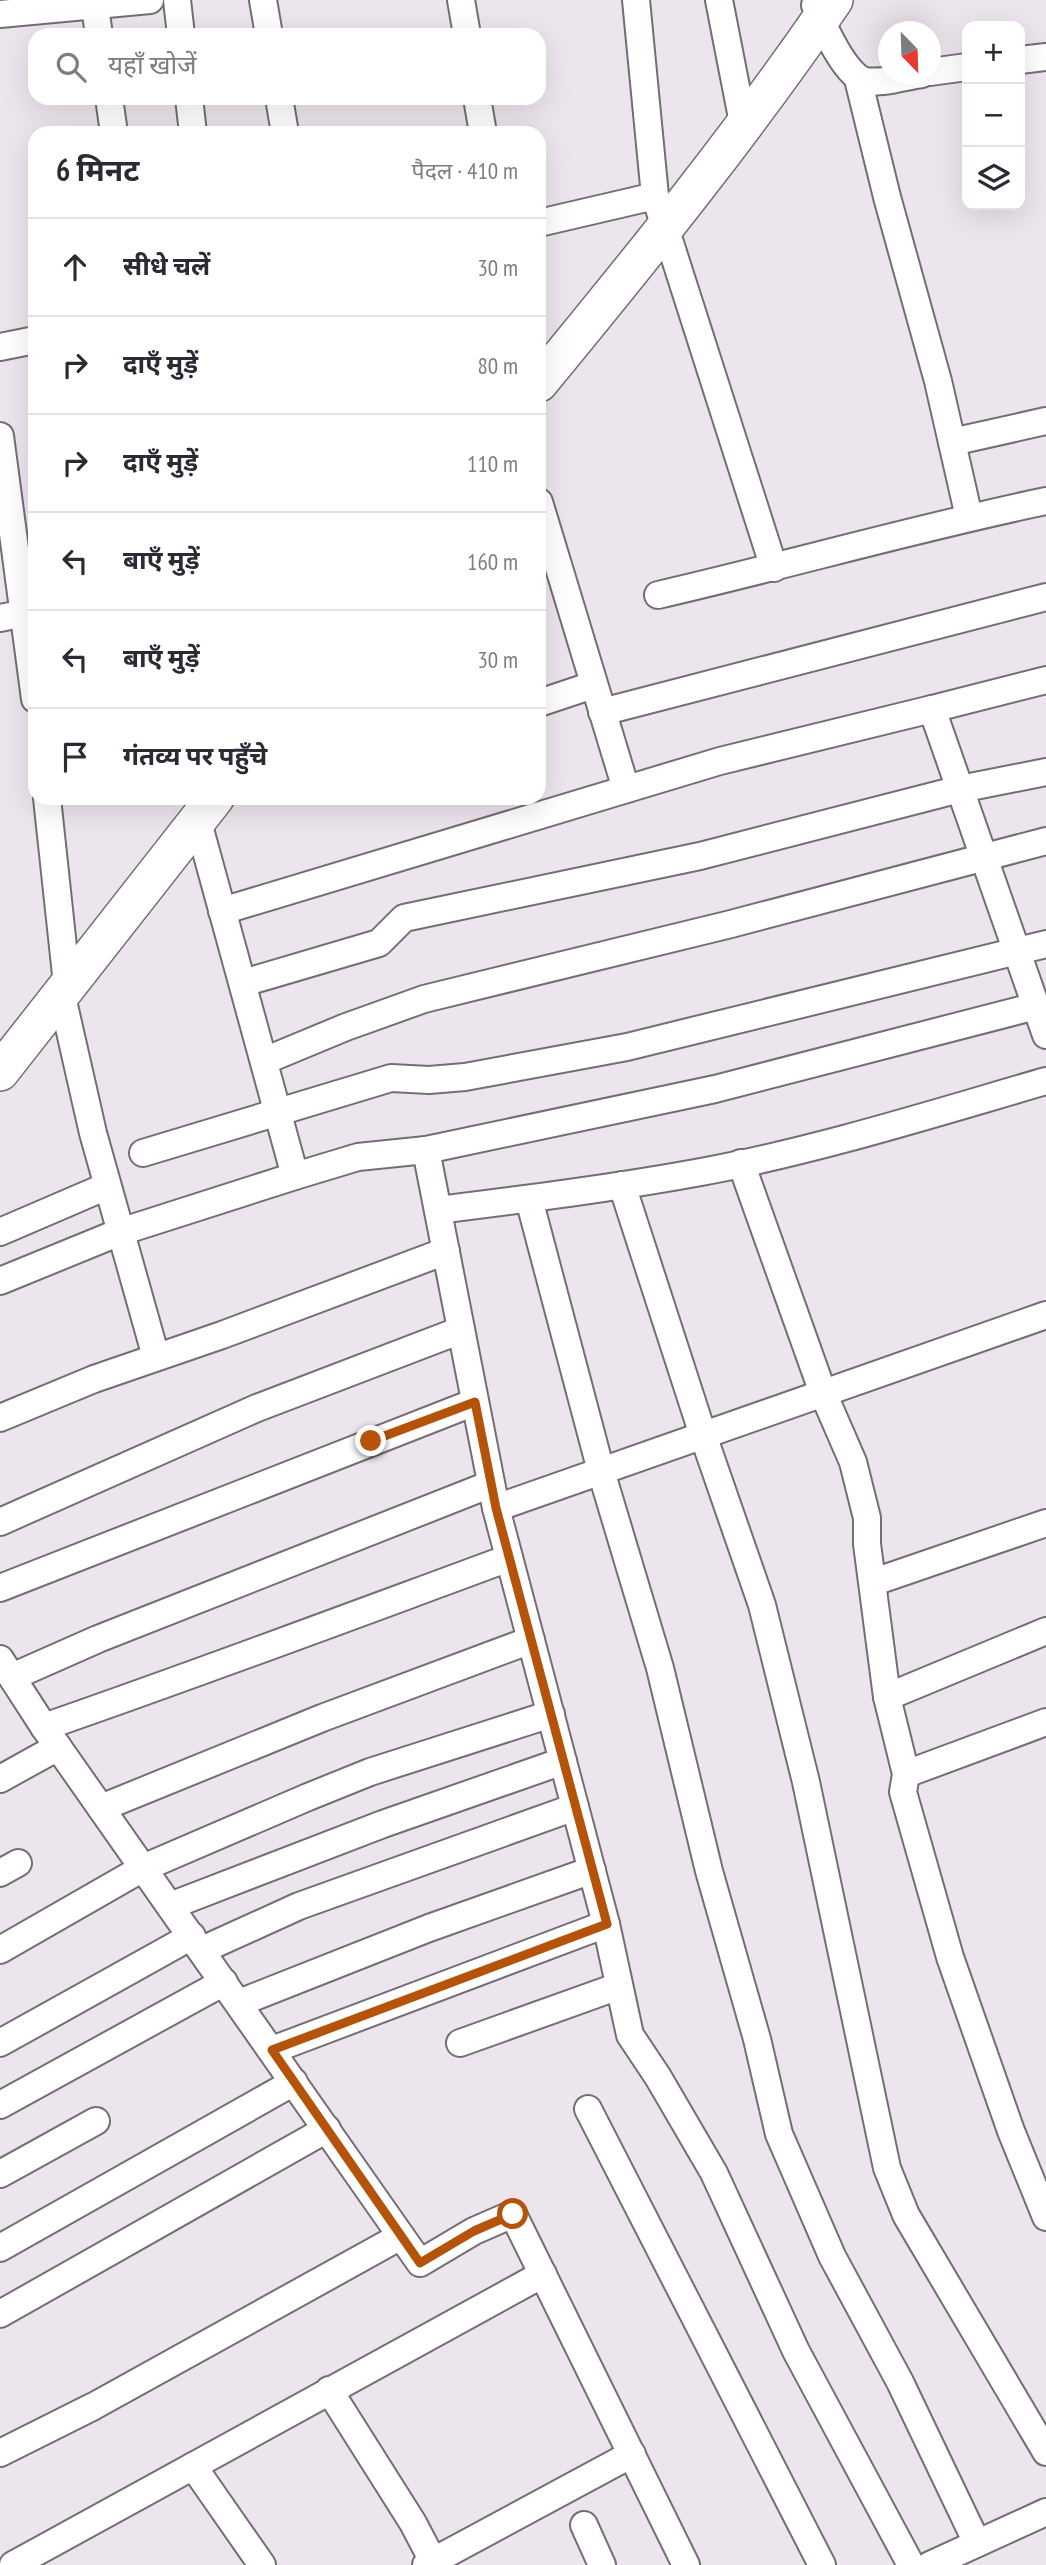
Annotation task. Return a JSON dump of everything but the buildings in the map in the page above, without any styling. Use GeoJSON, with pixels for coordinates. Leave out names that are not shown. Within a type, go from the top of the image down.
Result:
{"type":"FeatureCollection","features":[{"type":"Feature","properties":{"kind":"street"},"geometry":{"type":"LineString","coordinates":[[0,15],[94,2],[150,0]]}},
{"type":"Feature","properties":{"kind":"street"},"geometry":{"type":"LineString","coordinates":[[177,0],[180,28]]}},
{"type":"Feature","properties":{"kind":"street"},"geometry":{"type":"LineString","coordinates":[[263,0],[268,28]]}},
{"type":"Feature","properties":{"kind":"street"},"geometry":{"type":"LineString","coordinates":[[461,0],[466,28]]}},
{"type":"Feature","properties":{"kind":"street"},"geometry":{"type":"LineString","coordinates":[[636,0],[655,195],[774,568]]}},
{"type":"Feature","properties":{"kind":"street"},"geometry":{"type":"LineString","coordinates":[[719,0],[744,128]]}},
{"type":"Feature","properties":{"kind":"street"},"geometry":{"type":"LineString","coordinates":[[94,2],[98,28]]}},
{"type":"Feature","properties":{"kind":"street"},"geometry":{"type":"LineString","coordinates":[[546,374],[665,230],[744,128],[822,7]]}},
{"type":"Feature","properties":{"kind":"street"},"geometry":{"type":"LineString","coordinates":[[822,7],[847,67],[858,79],[887,197],[938,381],[970,517]]}},
{"type":"Feature","properties":{"kind":"street"},"geometry":{"type":"LineString","coordinates":[[1025,59],[1046,57]]}},
{"type":"Feature","properties":{"kind":"street"},"geometry":{"type":"LineString","coordinates":[[941,71],[962,68]]}},
{"type":"Feature","properties":{"kind":"street"},"geometry":{"type":"LineString","coordinates":[[858,79],[878,81]]}},
{"type":"Feature","properties":{"kind":"street"},"geometry":{"type":"LineString","coordinates":[[110,105],[113,126]]}},
{"type":"Feature","properties":{"kind":"street"},"geometry":{"type":"LineString","coordinates":[[190,105],[192,126]]}},
{"type":"Feature","properties":{"kind":"street"},"geometry":{"type":"LineString","coordinates":[[280,105],[284,126]]}},
{"type":"Feature","properties":{"kind":"street"},"geometry":{"type":"LineString","coordinates":[[478,105],[482,126]]}},
{"type":"Feature","properties":{"kind":"street"},"geometry":{"type":"LineString","coordinates":[[546,221],[655,195]]}},
{"type":"Feature","properties":{"kind":"street"},"geometry":{"type":"LineString","coordinates":[[0,347],[28,341]]}},
{"type":"Feature","properties":{"kind":"street"},"geometry":{"type":"LineString","coordinates":[[952,442],[1046,421]]}},
{"type":"Feature","properties":{"kind":"street"},"geometry":{"type":"LineString","coordinates":[[0,436],[20,614],[28,659]]}},
{"type":"Feature","properties":{"kind":"street"},"geometry":{"type":"LineString","coordinates":[[658,595],[970,517],[1046,501]]}},
{"type":"Feature","properties":{"kind":"street"},"geometry":{"type":"LineString","coordinates":[[546,526],[626,789]]}},
{"type":"Feature","properties":{"kind":"street"},"geometry":{"type":"LineString","coordinates":[[602,712],[1046,597]]}},
{"type":"Feature","properties":{"kind":"street"},"geometry":{"type":"LineString","coordinates":[[222,911],[720,761],[1046,680]]}},
{"type":"Feature","properties":{"kind":"street"},"geometry":{"type":"LineString","coordinates":[[546,701],[593,685]]}},
{"type":"Feature","properties":{"kind":"street"},"geometry":{"type":"LineString","coordinates":[[932,709],[1046,1035]]}},
{"type":"Feature","properties":{"kind":"street"},"geometry":{"type":"LineString","coordinates":[[243,983],[379,943],[404,918],[700,856],[960,789],[1046,772]]}},
{"type":"Feature","properties":{"kind":"street"},"geometry":{"type":"LineString","coordinates":[[48,805],[64,988],[93,1133],[156,1357]]}},
{"type":"Feature","properties":{"kind":"street"},"geometry":{"type":"LineString","coordinates":[[0,1072],[209,805]]}},
{"type":"Feature","properties":{"kind":"street"},"geometry":{"type":"LineString","coordinates":[[210,805],[222,911],[295,1176]]}},
{"type":"Feature","properties":{"kind":"street"},"geometry":{"type":"LineString","coordinates":[[264,1061],[424,999],[731,924],[1046,841]]}},
{"type":"Feature","properties":{"kind":"street"},"geometry":{"type":"LineString","coordinates":[[144,1153],[391,1078],[429,1080],[465,1077],[627,1048],[1046,944]]}},
{"type":"Feature","properties":{"kind":"street"},"geometry":{"type":"LineString","coordinates":[[0,1281],[120,1232],[358,1157],[426,1150],[715,1090],[1035,1006]]}},
{"type":"Feature","properties":{"kind":"street"},"geometry":{"type":"LineString","coordinates":[[438,1210],[622,1185],[741,1163],[866,1133],[1046,1081]]}},
{"type":"Feature","properties":{"kind":"street"},"geometry":{"type":"LineString","coordinates":[[426,1150],[493,1496],[607,1924],[630,2035],[714,2173],[796,2351],[911,2565]]}},
{"type":"Feature","properties":{"kind":"street"},"geometry":{"type":"LineString","coordinates":[[741,1163],[823,1393],[853,1462],[867,1518],[867,1544],[887,1697],[906,1774],[903,1792],[950,1957],[1011,2131],[1046,2217]]}},
{"type":"Feature","properties":{"kind":"street"},"geometry":{"type":"LineString","coordinates":[[622,1185],[703,1435],[762,1605],[806,1782],[887,2168],[906,2216],[1046,2452]]}},
{"type":"Feature","properties":{"kind":"street"},"geometry":{"type":"LineString","coordinates":[[0,1232],[107,1186]]}},
{"type":"Feature","properties":{"kind":"street"},"geometry":{"type":"LineString","coordinates":[[529,1199],[601,1471],[660,1668],[709,1871],[757,2039],[779,2134],[832,2256],[900,2382],[977,2543]]}},
{"type":"Feature","properties":{"kind":"street"},"geometry":{"type":"LineString","coordinates":[[0,1418],[94,1379],[446,1251]]}},
{"type":"Feature","properties":{"kind":"street"},"geometry":{"type":"LineString","coordinates":[[686,2565],[513,2214],[474,2231],[420,2263],[232,1992],[51,1737],[8,1681],[111,1633],[493,1496],[601,1471],[1046,1315]]}},
{"type":"Feature","properties":{"kind":"street"},"geometry":{"type":"LineString","coordinates":[[0,1522],[257,1408],[461,1330]]}},
{"type":"Feature","properties":{"kind":"street"},"geometry":{"type":"LineString","coordinates":[[0,1588],[475,1402]]}},
{"type":"Feature","properties":{"kind":"street"},"geometry":{"type":"LineString","coordinates":[[874,1582],[1046,1523]]}},
{"type":"Feature","properties":{"kind":"street"},"geometry":{"type":"LineString","coordinates":[[0,1779],[51,1737],[272,1645],[509,1558]]}},
{"type":"Feature","properties":{"kind":"street"},"geometry":{"type":"LineString","coordinates":[[887,1697],[1046,1631]]}},
{"type":"Feature","properties":{"kind":"street"},"geometry":{"type":"LineString","coordinates":[[101,1808],[322,1717],[531,1640]]}},
{"type":"Feature","properties":{"kind":"street"},"geometry":{"type":"LineString","coordinates":[[0,1950],[144,1868],[370,1772],[551,1714]]}},
{"type":"Feature","properties":{"kind":"street"},"geometry":{"type":"LineString","coordinates":[[906,1774],[1046,1722]]}},
{"type":"Feature","properties":{"kind":"street"},"geometry":{"type":"LineString","coordinates":[[170,1906],[383,1824],[563,1761]]}},
{"type":"Feature","properties":{"kind":"street"},"geometry":{"type":"LineString","coordinates":[[0,2043],[197,1943],[575,1807]]}},
{"type":"Feature","properties":{"kind":"street"},"geometry":{"type":"LineString","coordinates":[[0,2105],[232,1992],[429,1928],[592,1870]]}},
{"type":"Feature","properties":{"kind":"street"},"geometry":{"type":"LineString","coordinates":[[272,2050],[607,1924]]}},
{"type":"Feature","properties":{"kind":"street"},"geometry":{"type":"LineString","coordinates":[[460,2043],[620,1986]]}},
{"type":"Feature","properties":{"kind":"street"},"geometry":{"type":"LineString","coordinates":[[0,2248],[294,2082]]}},
{"type":"Feature","properties":{"kind":"street"},"geometry":{"type":"LineString","coordinates":[[588,2109],[822,2565]]}},
{"type":"Feature","properties":{"kind":"street"},"geometry":{"type":"LineString","coordinates":[[0,2174],[96,2121]]}},
{"type":"Feature","properties":{"kind":"street"},"geometry":{"type":"LineString","coordinates":[[0,2314],[327,2129]]}},
{"type":"Feature","properties":{"kind":"street"},"geometry":{"type":"LineString","coordinates":[[0,2454],[94,2406],[401,2236]]}},
{"type":"Feature","properties":{"kind":"street"},"geometry":{"type":"LineString","coordinates":[[13,2565],[542,2274]]}},
{"type":"Feature","properties":{"kind":"street"},"geometry":{"type":"LineString","coordinates":[[329,2390],[413,2523],[431,2564],[632,2454]]}},
{"type":"Feature","properties":{"kind":"street"},"geometry":{"type":"LineString","coordinates":[[193,2466],[262,2565]]}},
{"type":"Feature","properties":{"kind":"street"},"geometry":{"type":"LineString","coordinates":[[929,2565],[1046,2512]]}},
{"type":"Feature","properties":{"kind":"street"},"geometry":{"type":"LineString","coordinates":[[584,2525],[602,2565]]}},
{"type":"Feature","properties":{"kind":"route"},"geometry":{"type":"LineString","coordinates":[[371,1441],[475,1402],[496,1508],[607,1924],[272,2050],[420,2263],[474,2231],[513,2214]]}}]}
